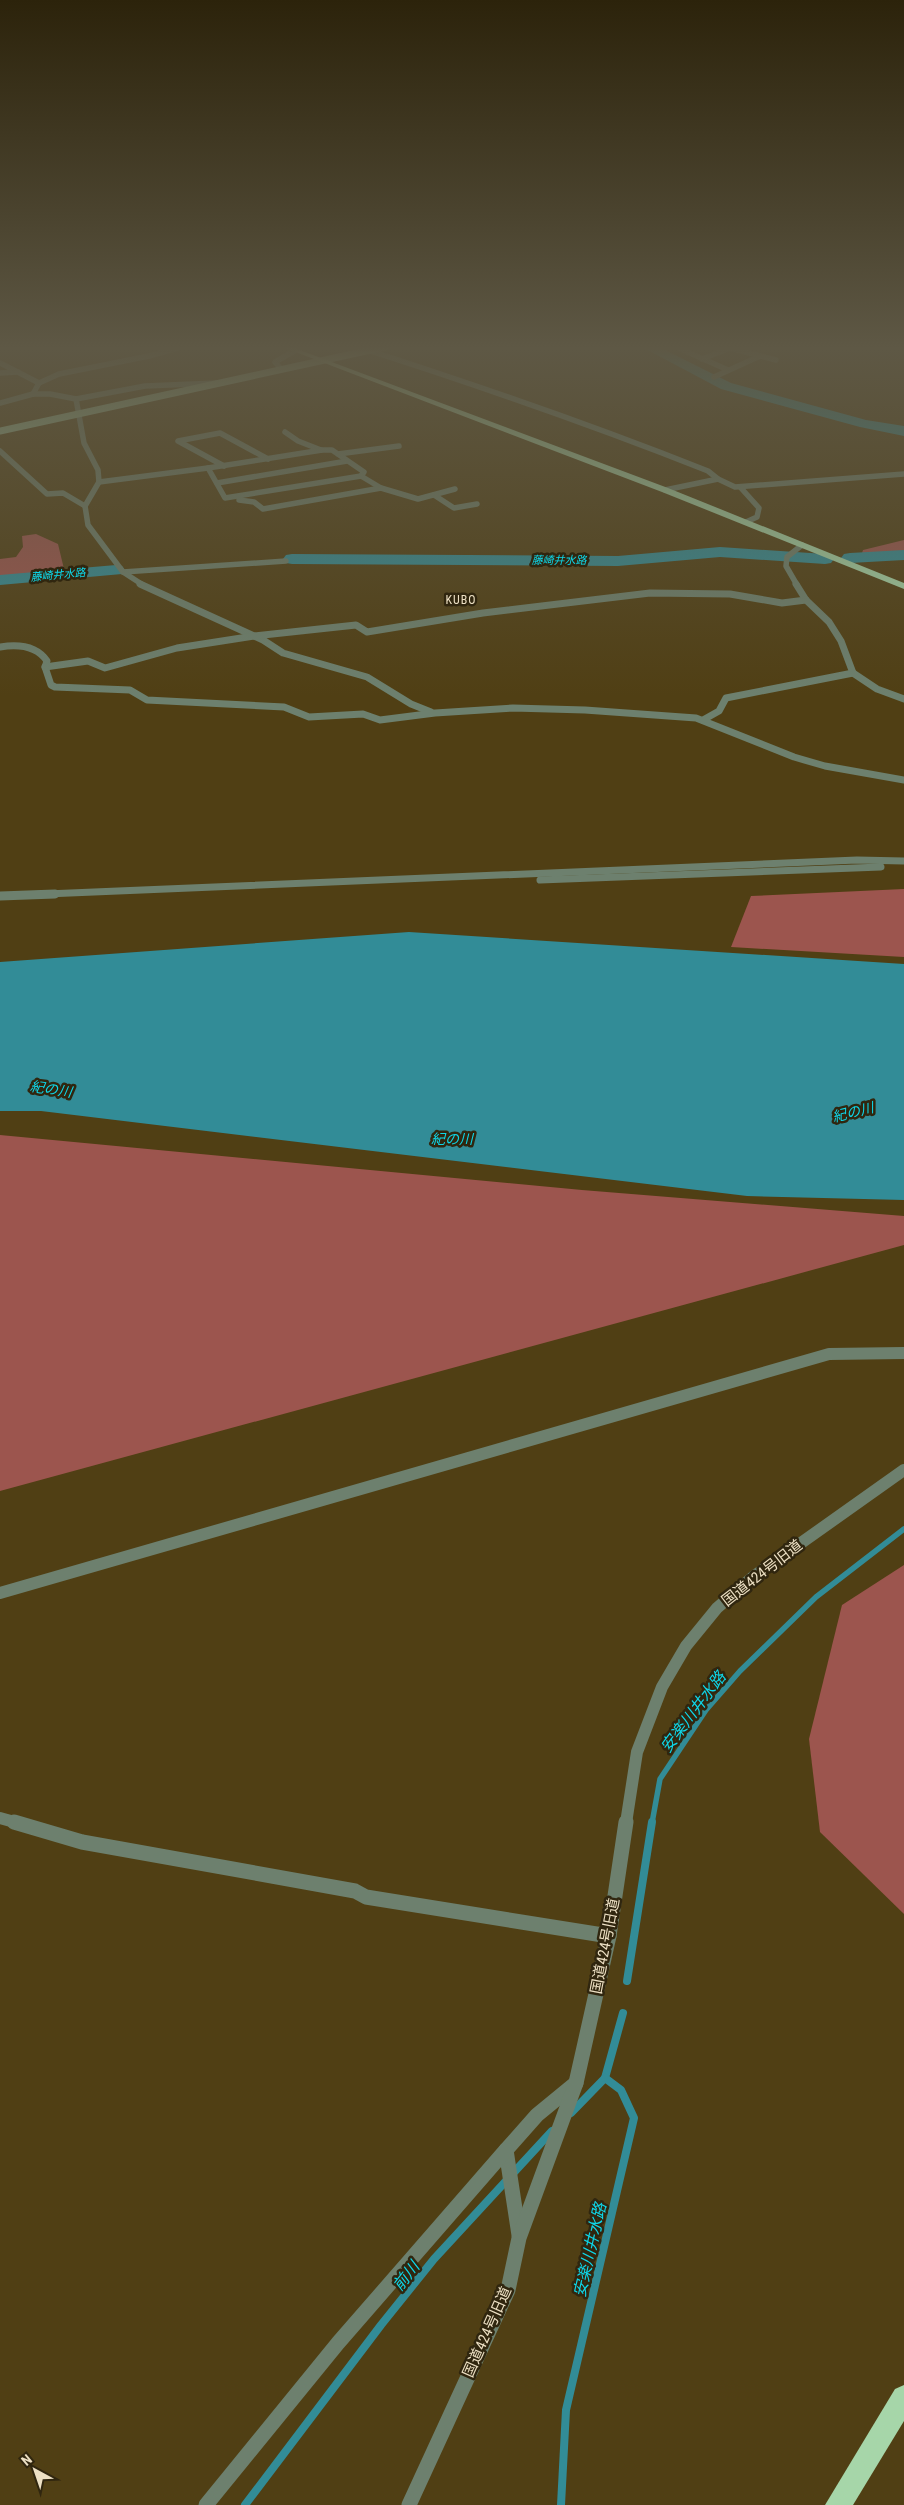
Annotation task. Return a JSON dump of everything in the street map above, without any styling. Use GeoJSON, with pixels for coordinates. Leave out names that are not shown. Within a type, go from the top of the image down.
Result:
{"type":"FeatureCollection","features":[{"type":"Feature","properties":{"kind":"highway"},"geometry":{"type":"LineString","coordinates":[[594,463],[666,490],[904,586]]}},
{"type":"Feature","properties":{"kind":"highway"},"geometry":{"type":"LineString","coordinates":[[838,2505],[904,2398]]}},
{"type":"Feature","properties":{"kind":"street"},"geometry":{"type":"LineString","coordinates":[[13,463],[47,494],[63,493],[85,506]]}},
{"type":"Feature","properties":{"kind":"street"},"geometry":{"type":"LineString","coordinates":[[94,463],[98,470],[99,482],[85,506],[88,525],[123,572],[139,583],[254,636],[298,659],[367,677],[411,704],[435,713]]}},
{"type":"Feature","properties":{"kind":"street"},"geometry":{"type":"LineString","coordinates":[[219,463],[224,466]]}},
{"type":"Feature","properties":{"kind":"street"},"geometry":{"type":"LineString","coordinates":[[99,482],[243,463]]}},
{"type":"Feature","properties":{"kind":"street"},"geometry":{"type":"LineString","coordinates":[[217,483],[336,463]]}},
{"type":"Feature","properties":{"kind":"street"},"geometry":{"type":"LineString","coordinates":[[350,463],[364,472],[361,476]]}},
{"type":"Feature","properties":{"kind":"street"},"geometry":{"type":"LineString","coordinates":[[687,463],[708,471],[717,476],[718,479],[741,488],[904,474]]}},
{"type":"Feature","properties":{"kind":"street"},"geometry":{"type":"LineString","coordinates":[[208,468],[225,498]]}},
{"type":"Feature","properties":{"kind":"street"},"geometry":{"type":"LineString","coordinates":[[225,498],[361,476],[382,488],[418,499],[455,489]]}},
{"type":"Feature","properties":{"kind":"street"},"geometry":{"type":"LineString","coordinates":[[666,490],[718,479]]}},
{"type":"Feature","properties":{"kind":"street"},"geometry":{"type":"LineString","coordinates":[[225,498],[250,501],[263,509],[382,488]]}},
{"type":"Feature","properties":{"kind":"street"},"geometry":{"type":"LineString","coordinates":[[741,488],[759,508],[757,517],[746,522]]}},
{"type":"Feature","properties":{"kind":"street"},"geometry":{"type":"LineString","coordinates":[[434,495],[454,508],[477,504]]}},
{"type":"Feature","properties":{"kind":"street"},"geometry":{"type":"LineString","coordinates":[[802,544],[786,558],[786,566],[806,600],[829,622],[841,641],[853,673],[877,689],[904,699]]}},
{"type":"Feature","properties":{"kind":"street"},"geometry":{"type":"LineString","coordinates":[[123,572],[286,561]]}},
{"type":"Feature","properties":{"kind":"street"},"geometry":{"type":"LineString","coordinates":[[45,667],[83,661],[105,668],[177,648],[254,636],[356,625],[367,632],[483,612],[650,593],[713,593],[782,603],[806,600]]}},
{"type":"Feature","properties":{"kind":"street"},"geometry":{"type":"LineString","coordinates":[[0,647],[20,646],[43,653],[47,660],[45,667],[51,685],[55,687],[130,690],[147,700],[284,707],[293,709],[308,718],[361,714],[372,715],[380,720],[435,713],[513,708],[585,710],[696,718],[794,757],[825,766],[904,780]]}},
{"type":"Feature","properties":{"kind":"street"},"geometry":{"type":"LineString","coordinates":[[703,720],[719,711],[726,698],[853,673]]}},
{"type":"Feature","properties":{"kind":"street"},"geometry":{"type":"LineString","coordinates":[[0,896],[442,879],[569,871],[857,860],[904,863]]}},
{"type":"Feature","properties":{"kind":"street"},"geometry":{"type":"LineString","coordinates":[[0,902],[904,863]]}},
{"type":"Feature","properties":{"kind":"street"},"geometry":{"type":"LineString","coordinates":[[0,1593],[528,1443],[829,1354],[863,1352],[904,1353]]}},
{"type":"Feature","properties":{"kind":"street","name":"国道424号旧道"},"geometry":{"type":"LineString","coordinates":[[409,2505],[508,2290],[519,2238],[576,2083],[609,1936],[637,1752],[662,1687],[686,1646],[717,1608],[753,1577],[904,1470]]}},
{"type":"Feature","properties":{"kind":"street"},"geometry":{"type":"LineString","coordinates":[[0,1818],[82,1842],[355,1891],[366,1897],[609,1936]]}},
{"type":"Feature","properties":{"kind":"street"},"geometry":{"type":"LineString","coordinates":[[206,2505],[338,2343],[508,2155],[537,2115],[576,2083]]}},
{"type":"Feature","properties":{"kind":"street"},"geometry":{"type":"LineString","coordinates":[[508,2155],[519,2238]]}},
{"type":"Feature","properties":{"kind":"shaded area"},"geometry":{"type":"Polygon","coordinates":[[[36,534],[58,544],[64,569],[0,577],[0,559],[16,557],[23,547],[22,536],[36,534]]]}},
{"type":"Feature","properties":{"kind":"shaded area"},"geometry":{"type":"Polygon","coordinates":[[[904,540],[904,554],[861,556],[863,550],[904,540]]]}},
{"type":"Feature","properties":{"kind":"shaded area"},"geometry":{"type":"Polygon","coordinates":[[[904,889],[904,957],[731,947],[751,896],[904,889]]]}},
{"type":"Feature","properties":{"kind":"shaded area"},"geometry":{"type":"Polygon","coordinates":[[[0,1135],[582,1190],[904,1216],[904,1245],[0,1491],[0,1135]]]}},
{"type":"Feature","properties":{"kind":"shaded area"},"geometry":{"type":"Polygon","coordinates":[[[904,1565],[904,1914],[820,1832],[809,1739],[842,1605],[904,1565]]]}},
{"type":"Feature","properties":{"kind":"water","name":"紀の川"},"geometry":{"type":"Polygon","coordinates":[[[409,932],[904,964],[904,1200],[747,1196],[41,1111],[0,1111],[0,962],[409,932]]]}},
{"type":"Feature","properties":{"kind":"waterway","name":"藤崎井水路"},"geometry":{"type":"LineString","coordinates":[[292,559],[618,561],[720,552],[825,559]]}},
{"type":"Feature","properties":{"kind":"waterway","name":"藤崎井水路"},"geometry":{"type":"LineString","coordinates":[[850,558],[904,555]]}},
{"type":"Feature","properties":{"kind":"waterway","name":"藤崎井水路"},"geometry":{"type":"LineString","coordinates":[[0,580],[116,570]]}},
{"type":"Feature","properties":{"kind":"waterway","name":"安楽川井水路"},"geometry":{"type":"LineString","coordinates":[[652,1823],[660,1779],[706,1710],[740,1671],[816,1597],[904,1529]]}},
{"type":"Feature","properties":{"kind":"waterway","name":"安楽川井水路"},"geometry":{"type":"LineString","coordinates":[[627,1981],[652,1822]]}},
{"type":"Feature","properties":{"kind":"waterway","name":"安楽川井水路"},"geometry":{"type":"LineString","coordinates":[[605,2078],[623,2013]]}},
{"type":"Feature","properties":{"kind":"waterway","name":"安楽川井水路"},"geometry":{"type":"LineString","coordinates":[[561,2505],[566,2410],[634,2118],[621,2090],[605,2078]]}},
{"type":"Feature","properties":{"kind":"waterway","name":"前川"},"geometry":{"type":"LineString","coordinates":[[571,2113],[605,2078]]}},
{"type":"Feature","properties":{"kind":"waterway","name":"前川"},"geometry":{"type":"LineString","coordinates":[[245,2505],[381,2325],[434,2259],[552,2131]]}},
{"type":"Feature","properties":{"kind":"district","name":"KUBO"},"geometry":{"type":"Point","coordinates":[461,600]}}]}
